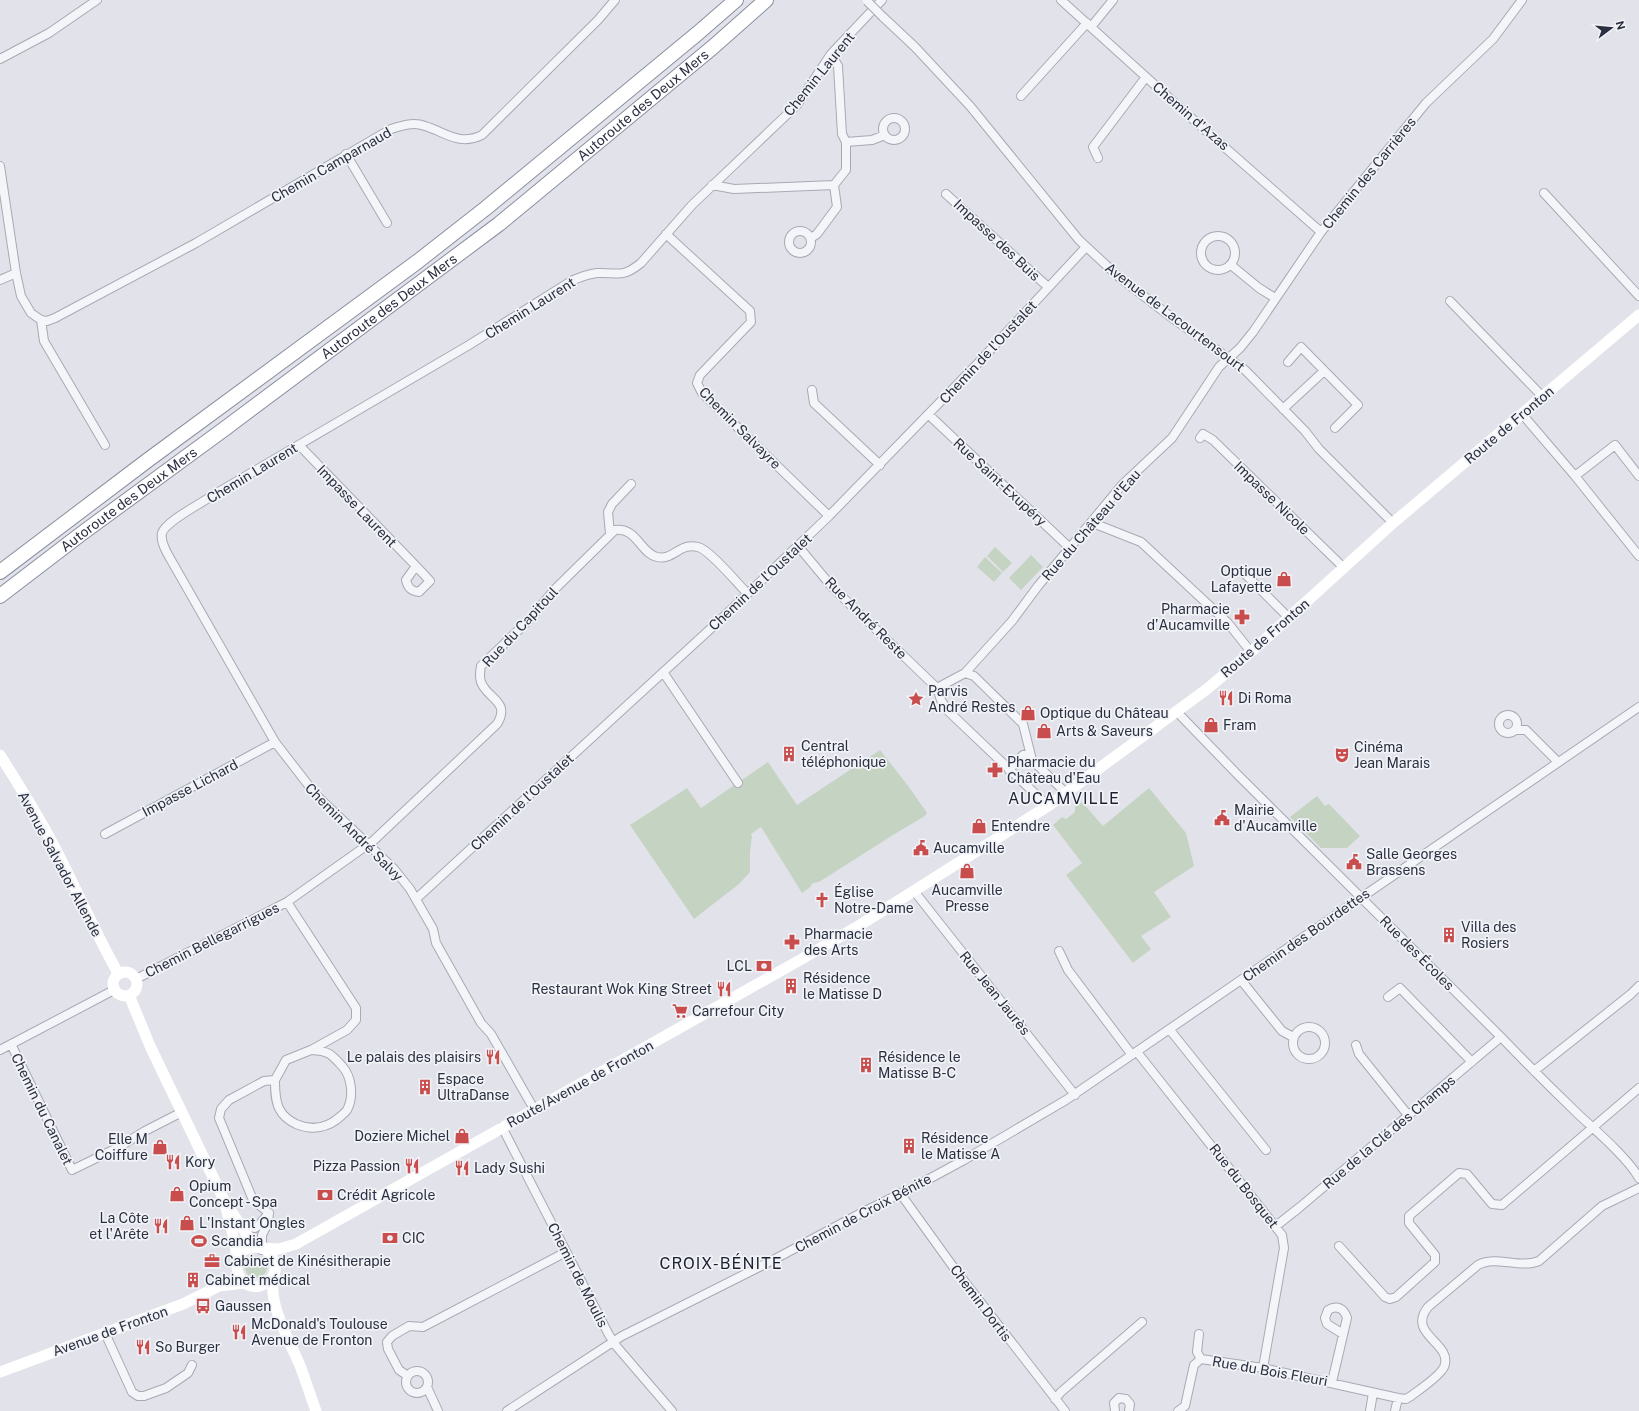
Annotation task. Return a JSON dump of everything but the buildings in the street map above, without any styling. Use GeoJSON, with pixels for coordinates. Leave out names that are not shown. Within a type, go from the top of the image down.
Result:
{"type":"FeatureCollection","features":[{"type":"Feature","properties":{"kind":"highway","name":"Autoroute des Deux Mers"},"geometry":{"type":"LineString","coordinates":[[0,572],[148,460],[423,257],[486,208],[736,0]]}},
{"type":"Feature","properties":{"kind":"highway","name":"Autoroute des Deux Mers"},"geometry":{"type":"LineString","coordinates":[[0,596],[498,224],[713,47],[766,0]]}},
{"type":"Feature","properties":{"kind":"main road","name":"Route de Fronton"},"geometry":{"type":"LineString","coordinates":[[863,923],[1048,806],[1177,712],[1251,652],[1393,523],[1639,315]]}},
{"type":"Feature","properties":{"kind":"main road","name":"Avenue Salvador Allende"},"geometry":{"type":"LineString","coordinates":[[0,755],[27,798],[52,843],[118,974]]}},
{"type":"Feature","properties":{"kind":"main road","name":"Route/Avenue de Fronton"},"geometry":{"type":"LineString","coordinates":[[296,1244],[863,923]]}},
{"type":"Feature","properties":{"kind":"main road"},"geometry":{"type":"LineString","coordinates":[[122,972],[130,973],[136,979],[137,987],[129,996],[120,995],[114,990],[113,983],[118,974],[122,972]]}},
{"type":"Feature","properties":{"kind":"main road"},"geometry":{"type":"LineString","coordinates":[[129,996],[150,1046],[224,1202],[235,1243],[238,1276],[260,1290],[275,1306]]}},
{"type":"Feature","properties":{"kind":"main road"},"geometry":{"type":"LineString","coordinates":[[224,1202],[260,1248],[273,1256],[275,1272],[272,1283],[275,1306],[301,1368],[316,1411]]}},
{"type":"Feature","properties":{"kind":"main road"},"geometry":{"type":"LineString","coordinates":[[237,1263],[244,1251],[260,1248],[279,1249],[296,1244]]}},
{"type":"Feature","properties":{"kind":"main road"},"geometry":{"type":"LineString","coordinates":[[249,1284],[266,1284],[275,1272],[284,1255],[296,1244]]}},
{"type":"Feature","properties":{"kind":"main road","name":"Avenue de Fronton"},"geometry":{"type":"LineString","coordinates":[[219,1286],[237,1263]]}},
{"type":"Feature","properties":{"kind":"main road","name":"Avenue de Fronton"},"geometry":{"type":"LineString","coordinates":[[0,1372],[183,1304],[219,1286],[249,1284]]}},
{"type":"Feature","properties":{"kind":"street"},"geometry":{"type":"LineString","coordinates":[[0,59],[49,32],[97,0]]}},
{"type":"Feature","properties":{"kind":"street","name":"Chemin Camparnaud"},"geometry":{"type":"LineString","coordinates":[[41,320],[47,321],[55,318],[196,243],[298,184],[311,174],[392,129],[404,125],[425,126],[459,140],[475,139],[482,135],[587,31],[615,0]]}},
{"type":"Feature","properties":{"kind":"street","name":"Avenue de Lacourtensourt"},"geometry":{"type":"LineString","coordinates":[[866,0],[915,47],[970,106],[1076,237],[1086,247],[1119,277],[1171,317],[1245,370],[1305,431],[1319,449],[1393,523]]}},
{"type":"Feature","properties":{"kind":"street","name":"Chemin Laurent"},"geometry":{"type":"LineString","coordinates":[[162,534],[169,524],[176,519],[469,345],[573,280],[588,274],[598,273],[622,275],[631,271],[641,263],[712,185],[797,105],[831,54],[882,0]]}},
{"type":"Feature","properties":{"kind":"street","name":"Chemin d'Azas"},"geometry":{"type":"LineString","coordinates":[[1061,0],[1321,232]]}},
{"type":"Feature","properties":{"kind":"street"},"geometry":{"type":"LineString","coordinates":[[1021,96],[1113,0]]}},
{"type":"Feature","properties":{"kind":"street","name":"Chemin des Carrières"},"geometry":{"type":"LineString","coordinates":[[1230,358],[1253,332],[1321,232],[1426,103],[1492,39],[1522,0]]}},
{"type":"Feature","properties":{"kind":"street"},"geometry":{"type":"LineString","coordinates":[[811,238],[817,234],[837,207],[834,185],[846,170],[846,142],[842,134],[838,66],[831,54]]}},
{"type":"Feature","properties":{"kind":"street"},"geometry":{"type":"LineString","coordinates":[[1098,158],[1093,147],[1146,77]]}},
{"type":"Feature","properties":{"kind":"street"},"geometry":{"type":"LineString","coordinates":[[846,142],[872,140],[885,135]]}},
{"type":"Feature","properties":{"kind":"street"},"geometry":{"type":"LineString","coordinates":[[346,154],[387,223]]}},
{"type":"Feature","properties":{"kind":"street"},"geometry":{"type":"LineString","coordinates":[[0,166],[16,273],[21,296],[31,313],[41,320],[44,341],[105,445]]}},
{"type":"Feature","properties":{"kind":"street"},"geometry":{"type":"LineString","coordinates":[[712,185],[734,189],[834,185]]}},
{"type":"Feature","properties":{"kind":"street"},"geometry":{"type":"LineString","coordinates":[[1544,193],[1639,296]]}},
{"type":"Feature","properties":{"kind":"street","name":"Impasse des Buis"},"geometry":{"type":"LineString","coordinates":[[946,194],[1048,287]]}},
{"type":"Feature","properties":{"kind":"street","name":"Chemin Salvayre"},"geometry":{"type":"LineString","coordinates":[[666,234],[750,311],[751,322],[700,376],[697,383],[702,393],[829,516]]}},
{"type":"Feature","properties":{"kind":"street"},"geometry":{"type":"LineString","coordinates":[[1213,237],[1228,239],[1233,245],[1235,252],[1231,265],[1224,270],[1209,268],[1204,262],[1202,255],[1203,248],[1207,241],[1213,237]]}},
{"type":"Feature","properties":{"kind":"street","name":"Chemin de l'Oustalet"},"geometry":{"type":"LineString","coordinates":[[416,899],[663,672],[829,516],[880,466],[1086,247]]}},
{"type":"Feature","properties":{"kind":"street"},"geometry":{"type":"LineString","coordinates":[[1231,265],[1259,288],[1275,298]]}},
{"type":"Feature","properties":{"kind":"street"},"geometry":{"type":"LineString","coordinates":[[0,280],[16,273]]}},
{"type":"Feature","properties":{"kind":"street"},"geometry":{"type":"LineString","coordinates":[[1450,301],[1543,397]]}},
{"type":"Feature","properties":{"kind":"street"},"geometry":{"type":"LineString","coordinates":[[1288,362],[1301,347],[1358,405],[1335,428]]}},
{"type":"Feature","properties":{"kind":"street","name":"Rue du Château d'Eau"},"geometry":{"type":"LineString","coordinates":[[937,688],[965,673],[1012,621],[1038,586],[1071,549],[1133,474],[1172,438],[1219,368],[1230,358]]}},
{"type":"Feature","properties":{"kind":"street"},"geometry":{"type":"LineString","coordinates":[[1284,409],[1324,371]]}},
{"type":"Feature","properties":{"kind":"street"},"geometry":{"type":"LineString","coordinates":[[812,390],[814,403],[880,466]]}},
{"type":"Feature","properties":{"kind":"street"},"geometry":{"type":"LineString","coordinates":[[1522,414],[1575,476],[1639,556]]}},
{"type":"Feature","properties":{"kind":"street","name":"Rue Saint-Exupéry"},"geometry":{"type":"LineString","coordinates":[[928,415],[1071,549]]}},
{"type":"Feature","properties":{"kind":"street","name":"Impasse Nicole"},"geometry":{"type":"LineString","coordinates":[[1200,438],[1203,434],[1213,440],[1343,567]]}},
{"type":"Feature","properties":{"kind":"street","name":"Impasse Laurent"},"geometry":{"type":"LineString","coordinates":[[299,445],[416,566]]}},
{"type":"Feature","properties":{"kind":"street"},"geometry":{"type":"LineString","coordinates":[[1575,476],[1615,445],[1639,476]]}},
{"type":"Feature","properties":{"kind":"street"},"geometry":{"type":"LineString","coordinates":[[610,534],[608,512],[612,504],[631,484]]}},
{"type":"Feature","properties":{"kind":"street"},"geometry":{"type":"LineString","coordinates":[[1093,521],[1098,525],[1141,542],[1228,623],[1251,652]]}},
{"type":"Feature","properties":{"kind":"street"},"geometry":{"type":"LineString","coordinates":[[610,534],[615,530],[621,529],[628,532],[651,554],[657,557],[669,556],[687,546],[698,547],[708,552],[747,593]]}},
{"type":"Feature","properties":{"kind":"street","name":"Chemin André Salvy"},"geometry":{"type":"LineString","coordinates":[[162,534],[162,542],[171,560],[275,742],[316,795],[394,869],[416,899],[433,929],[436,943],[481,1023],[491,1034],[534,1109]]}},
{"type":"Feature","properties":{"kind":"street","name":"Rue du Capitoul"},"geometry":{"type":"LineString","coordinates":[[287,902],[367,845],[384,831],[497,724],[501,717],[500,705],[482,683],[480,676],[482,666],[529,620],[555,590],[610,534]]}},
{"type":"Feature","properties":{"kind":"street","name":"Rue André Reste"},"geometry":{"type":"LineString","coordinates":[[798,546],[833,588],[937,688]]}},
{"type":"Feature","properties":{"kind":"street"},"geometry":{"type":"LineString","coordinates":[[1246,575],[1289,618]]}},
{"type":"Feature","properties":{"kind":"street"},"geometry":{"type":"LineString","coordinates":[[663,672],[738,783]]}},
{"type":"Feature","properties":{"kind":"street"},"geometry":{"type":"LineString","coordinates":[[965,673],[974,676],[1023,724],[1029,753],[1032,760],[1066,793]]}},
{"type":"Feature","properties":{"kind":"street"},"geometry":{"type":"LineString","coordinates":[[937,688],[941,700],[947,710],[1048,806]]}},
{"type":"Feature","properties":{"kind":"street","name":"Chemin des Bourdettes"},"geometry":{"type":"LineString","coordinates":[[1011,1132],[1075,1095],[1639,707]]}},
{"type":"Feature","properties":{"kind":"street","name":"Rue des Écoles"},"geometry":{"type":"LineString","coordinates":[[1177,712],[1237,774],[1635,1170],[1639,1178]]}},
{"type":"Feature","properties":{"kind":"street"},"geometry":{"type":"LineString","coordinates":[[1516,730],[1526,730],[1558,762]]}},
{"type":"Feature","properties":{"kind":"street","name":"Impasse Lichard"},"geometry":{"type":"LineString","coordinates":[[105,834],[275,742]]}},
{"type":"Feature","properties":{"kind":"street"},"geometry":{"type":"LineString","coordinates":[[1009,770],[1023,756],[1029,753]]}},
{"type":"Feature","properties":{"kind":"street","name":"Rue Jean Jaurès"},"geometry":{"type":"LineString","coordinates":[[914,890],[1075,1095]]}},
{"type":"Feature","properties":{"kind":"street"},"geometry":{"type":"LineString","coordinates":[[287,902],[356,1008],[356,1020],[347,1030],[311,1050],[286,1060],[274,1080],[279,1110],[290,1121],[304,1128],[321,1128],[335,1121],[347,1110],[352,1093],[350,1080],[345,1069],[330,1053],[311,1050]]}},
{"type":"Feature","properties":{"kind":"street","name":"Chemin Bellegarrigues"},"geometry":{"type":"LineString","coordinates":[[136,979],[287,902]]}},
{"type":"Feature","properties":{"kind":"street","name":"Rue du Bosquet"},"geometry":{"type":"LineString","coordinates":[[1059,951],[1068,970],[1282,1235],[1284,1248],[1263,1368]]}},
{"type":"Feature","properties":{"kind":"street"},"geometry":{"type":"LineString","coordinates":[[1241,980],[1282,1032],[1293,1037]]}},
{"type":"Feature","properties":{"kind":"street"},"geometry":{"type":"LineString","coordinates":[[1534,1071],[1639,986]]}},
{"type":"Feature","properties":{"kind":"street"},"geometry":{"type":"LineString","coordinates":[[1388,997],[1400,988],[1472,1062]]}},
{"type":"Feature","properties":{"kind":"street"},"geometry":{"type":"LineString","coordinates":[[0,1050],[114,990]]}},
{"type":"Feature","properties":{"kind":"street"},"geometry":{"type":"LineString","coordinates":[[1305,1026],[1316,1028],[1320,1031],[1325,1040],[1323,1051],[1315,1058],[1304,1059],[1295,1052],[1292,1042],[1293,1037],[1300,1028],[1305,1026]]}},
{"type":"Feature","properties":{"kind":"street"},"geometry":{"type":"LineString","coordinates":[[1170,1030],[1266,1150]]}},
{"type":"Feature","properties":{"kind":"street","name":"Rue de la Clé des Champs"},"geometry":{"type":"LineString","coordinates":[[1276,1226],[1501,1037]]}},
{"type":"Feature","properties":{"kind":"street","name":"Chemin du Canalet"},"geometry":{"type":"LineString","coordinates":[[10,1044],[72,1170],[119,1147],[145,1131],[182,1112]]}},
{"type":"Feature","properties":{"kind":"street"},"geometry":{"type":"LineString","coordinates":[[1356,1045],[1359,1054],[1408,1115]]}},
{"type":"Feature","properties":{"kind":"street"},"geometry":{"type":"LineString","coordinates":[[269,1213],[253,1200],[219,1118],[221,1108],[229,1100],[264,1081],[274,1080]]}},
{"type":"Feature","properties":{"kind":"street"},"geometry":{"type":"LineString","coordinates":[[1339,1246],[1385,1297],[1390,1299],[1396,1297],[1434,1262],[1435,1255],[1409,1223],[1408,1216],[1459,1174],[1467,1174],[1492,1204],[1502,1205],[1639,1088]]}},
{"type":"Feature","properties":{"kind":"street","name":"Chemin de Moulis"},"geometry":{"type":"LineString","coordinates":[[502,1127],[614,1342],[672,1411]]}},
{"type":"Feature","properties":{"kind":"street","name":"Chemin de Croix Bénite"},"geometry":{"type":"LineString","coordinates":[[507,1411],[614,1342],[964,1160],[1011,1132]]}},
{"type":"Feature","properties":{"kind":"street"},"geometry":{"type":"LineString","coordinates":[[1395,1411],[1398,1398],[1406,1398],[1411,1396],[1439,1373],[1444,1367],[1445,1359],[1443,1353],[1423,1327],[1421,1321],[1423,1314],[1428,1307],[1478,1265],[1484,1262],[1526,1264],[1539,1261],[1602,1206],[1639,1188]]}},
{"type":"Feature","properties":{"kind":"street","name":"Chemin Dortis"},"geometry":{"type":"LineString","coordinates":[[900,1193],[954,1268],[1065,1411]]}},
{"type":"Feature","properties":{"kind":"street"},"geometry":{"type":"LineString","coordinates":[[241,1225],[255,1228],[269,1213]]}},
{"type":"Feature","properties":{"kind":"street"},"geometry":{"type":"LineString","coordinates":[[260,1248],[262,1235],[268,1223],[269,1213]]}},
{"type":"Feature","properties":{"kind":"street"},"geometry":{"type":"LineString","coordinates":[[408,1376],[399,1370],[388,1349],[387,1342],[392,1336],[409,1326],[423,1327],[566,1252]]}},
{"type":"Feature","properties":{"kind":"street"},"geometry":{"type":"LineString","coordinates":[[1055,1399],[1061,1392],[1142,1322]]}},
{"type":"Feature","properties":{"kind":"street"},"geometry":{"type":"LineString","coordinates":[[105,1333],[132,1392],[138,1396],[144,1396],[166,1388],[188,1373],[192,1365]]}},
{"type":"Feature","properties":{"kind":"street"},"geometry":{"type":"LineString","coordinates":[[1199,1334],[1197,1352],[1201,1359]]}},
{"type":"Feature","properties":{"kind":"street"},"geometry":{"type":"LineString","coordinates":[[1332,1382],[1343,1334]]}},
{"type":"Feature","properties":{"kind":"street","name":"Rue du Bois Fleuri"},"geometry":{"type":"LineString","coordinates":[[1184,1409],[1194,1365],[1201,1359],[1263,1368],[1332,1382],[1398,1398]]}},
{"type":"Feature","properties":{"kind":"street"},"geometry":{"type":"LineString","coordinates":[[408,1376],[412,1373],[421,1372],[427,1378],[427,1387],[438,1411]]}},
{"type":"Feature","properties":{"kind":"street"},"geometry":{"type":"LineString","coordinates":[[408,1376],[407,1386],[414,1393],[419,1393],[427,1387]]}},
{"type":"Feature","properties":{"kind":"street"},"geometry":{"type":"LineString","coordinates":[[1370,1411],[1373,1393]]}},
{"type":"Feature","properties":{"kind":"street"},"geometry":{"type":"LineString","coordinates":[[1116,1411],[1114,1410],[1114,1403],[1119,1398],[1126,1399],[1130,1404],[1129,1411]]}},
{"type":"Feature","properties":{"kind":"green space"},"geometry":{"type":"Polygon","coordinates":[[[995,547],[1012,563],[1003,572],[987,556],[995,547]]]}},
{"type":"Feature","properties":{"kind":"green space"},"geometry":{"type":"Polygon","coordinates":[[[1031,555],[1043,567],[1021,590],[1009,578],[1031,555]]]}},
{"type":"Feature","properties":{"kind":"green space"},"geometry":{"type":"Polygon","coordinates":[[[985,557],[1002,573],[994,582],[977,567],[985,557]]]}},
{"type":"Feature","properties":{"kind":"green space"},"geometry":{"type":"Polygon","coordinates":[[[880,750],[927,813],[925,816],[819,882],[813,883],[802,893],[761,827],[751,834],[750,872],[739,884],[694,919],[630,825],[687,788],[701,808],[768,762],[797,805],[880,750]]]}},
{"type":"Feature","properties":{"kind":"green space"},"geometry":{"type":"Polygon","coordinates":[[[1149,788],[1186,833],[1194,866],[1154,892],[1171,917],[1141,936],[1151,949],[1133,963],[1066,875],[1082,863],[1053,825],[1062,817],[1066,819],[1075,812],[1075,807],[1082,802],[1103,826],[1149,788]]]}},
{"type":"Feature","properties":{"kind":"green space"},"geometry":{"type":"Polygon","coordinates":[[[1317,796],[1325,806],[1329,804],[1360,836],[1347,848],[1321,848],[1290,817],[1317,796]]]}},
{"type":"Feature","properties":{"kind":"green space"},"geometry":{"type":"Polygon","coordinates":[[[256,1256],[264,1259],[267,1267],[264,1275],[256,1278],[248,1275],[245,1267],[248,1259],[256,1256]]]}},
{"type":"Feature","properties":{"kind":"place","name":"Optique Lafayette"},"geometry":{"type":"Point","coordinates":[1284,579]}},
{"type":"Feature","properties":{"kind":"place","name":"Pharmacie d'Aucamville"},"geometry":{"type":"Point","coordinates":[1242,617]}},
{"type":"Feature","properties":{"kind":"place","name":"Di Roma"},"geometry":{"type":"Point","coordinates":[1226,698]}},
{"type":"Feature","properties":{"kind":"place","name":"Parvis André Restes"},"geometry":{"type":"Point","coordinates":[916,699]}},
{"type":"Feature","properties":{"kind":"place","name":"Optique du Château"},"geometry":{"type":"Point","coordinates":[1028,713]}},
{"type":"Feature","properties":{"kind":"place","name":"Fram"},"geometry":{"type":"Point","coordinates":[1211,725]}},
{"type":"Feature","properties":{"kind":"place","name":"Arts & Saveurs"},"geometry":{"type":"Point","coordinates":[1044,731]}},
{"type":"Feature","properties":{"kind":"place","name":"Central téléphonique"},"geometry":{"type":"Point","coordinates":[789,754]}},
{"type":"Feature","properties":{"kind":"place","name":"Cinéma Jean Marais"},"geometry":{"type":"Point","coordinates":[1342,755]}},
{"type":"Feature","properties":{"kind":"place","name":"Pharmacie du Château d'Eau"},"geometry":{"type":"Point","coordinates":[995,770]}},
{"type":"Feature","properties":{"kind":"place","name":"Mairie d'Aucamville"},"geometry":{"type":"Point","coordinates":[1222,818]}},
{"type":"Feature","properties":{"kind":"place","name":"Entendre"},"geometry":{"type":"Point","coordinates":[979,826]}},
{"type":"Feature","properties":{"kind":"place","name":"Aucamville"},"geometry":{"type":"Point","coordinates":[921,848]}},
{"type":"Feature","properties":{"kind":"place","name":"Salle Georges Brassens"},"geometry":{"type":"Point","coordinates":[1354,862]}},
{"type":"Feature","properties":{"kind":"place","name":"Aucamville Presse"},"geometry":{"type":"Point","coordinates":[967,871]}},
{"type":"Feature","properties":{"kind":"place","name":"Église Notre-Dame"},"geometry":{"type":"Point","coordinates":[822,900]}},
{"type":"Feature","properties":{"kind":"place","name":"Villa des Rosiers"},"geometry":{"type":"Point","coordinates":[1449,935]}},
{"type":"Feature","properties":{"kind":"place","name":"Pharmacie des Arts"},"geometry":{"type":"Point","coordinates":[792,942]}},
{"type":"Feature","properties":{"kind":"place","name":"LCL"},"geometry":{"type":"Point","coordinates":[764,966]}},
{"type":"Feature","properties":{"kind":"place","name":"Résidence le Matisse D"},"geometry":{"type":"Point","coordinates":[791,986]}},
{"type":"Feature","properties":{"kind":"place","name":"Restaurant Wok King Street"},"geometry":{"type":"Point","coordinates":[724,989]}},
{"type":"Feature","properties":{"kind":"place","name":"Carrefour City"},"geometry":{"type":"Point","coordinates":[680,1011]}},
{"type":"Feature","properties":{"kind":"place","name":"Le palais des plaisirs"},"geometry":{"type":"Point","coordinates":[493,1057]}},
{"type":"Feature","properties":{"kind":"place","name":"Résidence le Matisse B-C"},"geometry":{"type":"Point","coordinates":[866,1065]}},
{"type":"Feature","properties":{"kind":"place","name":"Espace UltraDanse"},"geometry":{"type":"Point","coordinates":[425,1087]}},
{"type":"Feature","properties":{"kind":"place","name":"Doziere Michel"},"geometry":{"type":"Point","coordinates":[462,1136]}},
{"type":"Feature","properties":{"kind":"place","name":"Résidence le Matisse A"},"geometry":{"type":"Point","coordinates":[909,1146]}},
{"type":"Feature","properties":{"kind":"place","name":"Elle M Coiffure"},"geometry":{"type":"Point","coordinates":[160,1147]}},
{"type":"Feature","properties":{"kind":"place","name":"Kory"},"geometry":{"type":"Point","coordinates":[173,1162]}},
{"type":"Feature","properties":{"kind":"place","name":"Pizza Passion"},"geometry":{"type":"Point","coordinates":[412,1166]}},
{"type":"Feature","properties":{"kind":"place","name":"Lady Sushi"},"geometry":{"type":"Point","coordinates":[462,1168]}},
{"type":"Feature","properties":{"kind":"place","name":"Opium Concept - Spa"},"geometry":{"type":"Point","coordinates":[177,1194]}},
{"type":"Feature","properties":{"kind":"place","name":"Crédit Agricole"},"geometry":{"type":"Point","coordinates":[325,1195]}},
{"type":"Feature","properties":{"kind":"place","name":"L'Instant Ongles"},"geometry":{"type":"Point","coordinates":[187,1223]}},
{"type":"Feature","properties":{"kind":"place","name":"La Côte et l'Arête"},"geometry":{"type":"Point","coordinates":[161,1226]}},
{"type":"Feature","properties":{"kind":"place","name":"CIC"},"geometry":{"type":"Point","coordinates":[390,1238]}},
{"type":"Feature","properties":{"kind":"place","name":"Scandia"},"geometry":{"type":"Point","coordinates":[199,1241]}},
{"type":"Feature","properties":{"kind":"place","name":"Cabinet de Kinésitherapie"},"geometry":{"type":"Point","coordinates":[212,1261]}},
{"type":"Feature","properties":{"kind":"place","name":"Cabinet médical"},"geometry":{"type":"Point","coordinates":[193,1280]}},
{"type":"Feature","properties":{"kind":"place","name":"Gaussen"},"geometry":{"type":"Point","coordinates":[203,1306]}},
{"type":"Feature","properties":{"kind":"place","name":"McDonald's Toulouse Avenue de Fronton"},"geometry":{"type":"Point","coordinates":[239,1332]}},
{"type":"Feature","properties":{"kind":"place","name":"So Burger"},"geometry":{"type":"Point","coordinates":[143,1347]}},
{"type":"Feature","properties":{"kind":"district","name":"AUCAMVILLE"},"geometry":{"type":"Point","coordinates":[1064,798]}},
{"type":"Feature","properties":{"kind":"district","name":"CROIX-BÉNITE"},"geometry":{"type":"Point","coordinates":[721,1263]}}]}
